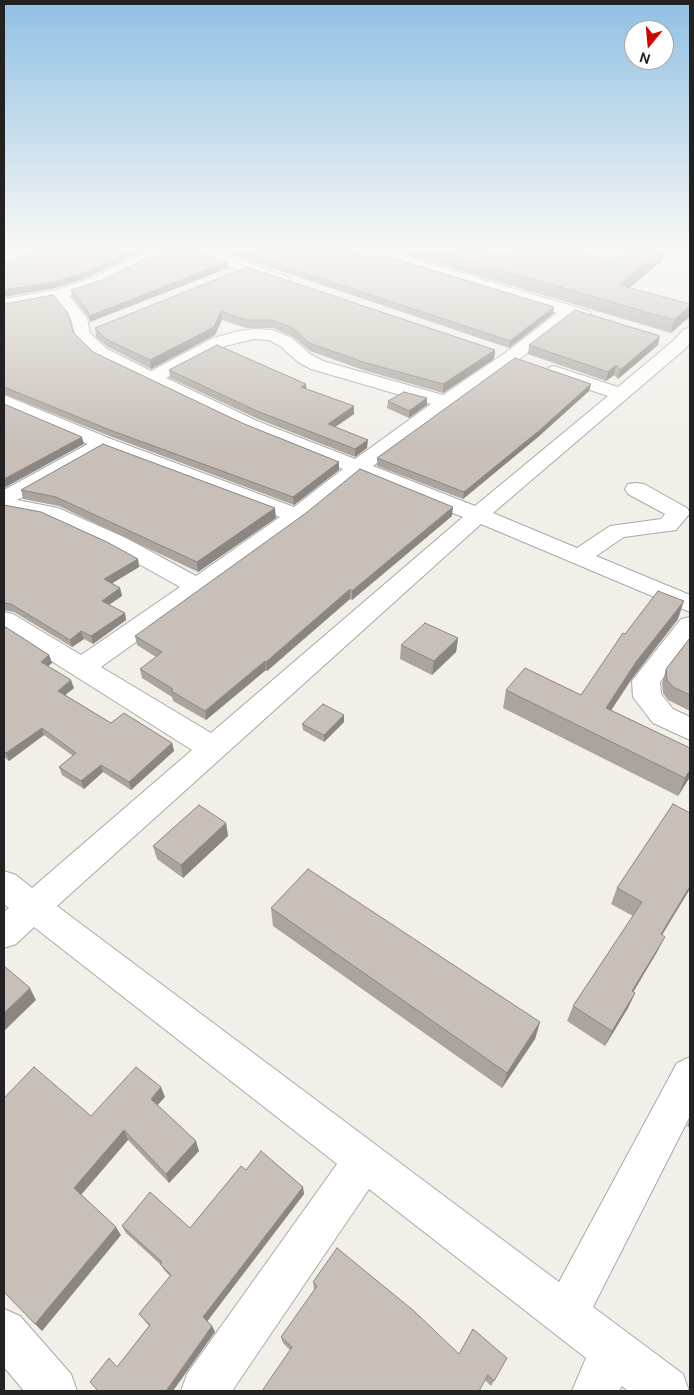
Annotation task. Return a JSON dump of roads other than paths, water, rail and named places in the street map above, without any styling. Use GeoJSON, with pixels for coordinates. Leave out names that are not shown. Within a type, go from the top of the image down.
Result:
{"type":"FeatureCollection","features":[{"type":"Feature","properties":{"kind":"street"},"geometry":{"type":"LineString","coordinates":[[74,313],[92,331],[101,353],[250,424],[478,515],[690,604]]}},
{"type":"Feature","properties":{"kind":"street"},"geometry":{"type":"LineString","coordinates":[[83,667],[198,588],[297,516],[357,468],[446,402],[518,360],[568,313]]}},
{"type":"Feature","properties":{"kind":"street"},"geometry":{"type":"LineString","coordinates":[[577,313],[597,319]]}},
{"type":"Feature","properties":{"kind":"street"},"geometry":{"type":"LineString","coordinates":[[153,377],[219,342],[254,334],[272,335],[286,342],[304,358],[317,365],[446,402]]}},
{"type":"Feature","properties":{"kind":"street"},"geometry":{"type":"LineString","coordinates":[[666,1391],[364,1160],[13,908],[214,749],[478,515],[622,394],[680,341]]}},
{"type":"Feature","properties":{"kind":"street"},"geometry":{"type":"LineString","coordinates":[[518,360],[622,394]]}},
{"type":"Feature","properties":{"kind":"street"},"geometry":{"type":"LineString","coordinates":[[4,401],[104,443],[297,516]]}},
{"type":"Feature","properties":{"kind":"street"},"geometry":{"type":"LineString","coordinates":[[4,499],[104,443]]}},
{"type":"Feature","properties":{"kind":"street"},"geometry":{"type":"LineString","coordinates":[[579,558],[618,531],[668,525],[679,513],[636,489]]}},
{"type":"Feature","properties":{"kind":"street"},"geometry":{"type":"LineString","coordinates":[[4,504],[50,512],[118,543],[198,588]]}},
{"type":"Feature","properties":{"kind":"street"},"geometry":{"type":"LineString","coordinates":[[4,620],[214,749]]}},
{"type":"Feature","properties":{"kind":"street"},"geometry":{"type":"LineString","coordinates":[[690,625],[646,681],[647,697],[663,716],[690,729]]}},
{"type":"Feature","properties":{"kind":"street"},"geometry":{"type":"LineString","coordinates":[[566,1313],[690,1076]]}},
{"type":"Feature","properties":{"kind":"street"},"geometry":{"type":"LineString","coordinates":[[204,1391],[364,1160]]}},
{"type":"Feature","properties":{"kind":"street"},"geometry":{"type":"LineString","coordinates":[[4,1332],[54,1391]]}},
{"type":"Feature","properties":{"kind":"street"},"geometry":{"type":"LineString","coordinates":[[595,1391],[614,1352]]}}]}
